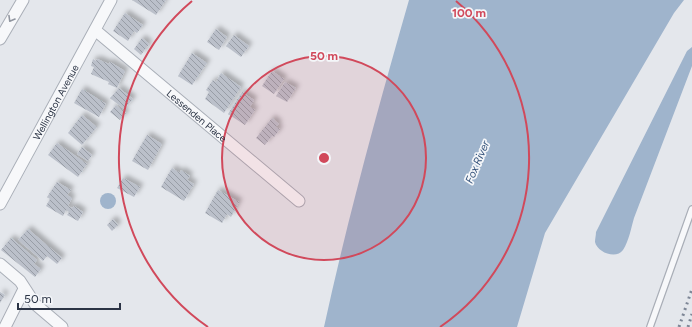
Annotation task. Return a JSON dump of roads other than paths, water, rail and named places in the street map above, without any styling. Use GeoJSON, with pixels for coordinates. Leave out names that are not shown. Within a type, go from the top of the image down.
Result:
{"type":"FeatureCollection","features":[{"type":"Feature","properties":{"kind":"street"},"geometry":{"type":"LineString","coordinates":[[0,39],[23,0]]}},
{"type":"Feature","properties":{"kind":"street","name":"Wellington Avenue"},"geometry":{"type":"LineString","coordinates":[[0,204],[112,0]]}},
{"type":"Feature","properties":{"kind":"street","name":"Lessenden Place"},"geometry":{"type":"LineString","coordinates":[[95,30],[299,201]]}},
{"type":"Feature","properties":{"kind":"street"},"geometry":{"type":"LineString","coordinates":[[0,264],[20,282],[35,304],[62,327]]}},
{"type":"Feature","properties":{"kind":"street"},"geometry":{"type":"LineString","coordinates":[[5,327],[24,289]]}},
{"type":"Feature","properties":{"kind":"lane"},"geometry":{"type":"LineString","coordinates":[[650,327],[692,209]]}},
{"type":"Feature","properties":{"kind":"water","name":"Fox River"},"geometry":{"type":"Polygon","coordinates":[[[409,0],[684,0],[674,13],[545,233],[517,327],[324,327],[364,163],[409,0]]]}},
{"type":"Feature","properties":{"kind":"water"},"geometry":{"type":"Polygon","coordinates":[[[692,47],[692,66],[634,218],[627,243],[620,253],[607,254],[596,246],[596,232],[687,51],[692,47]]]}},
{"type":"Feature","properties":{"kind":"water"},"geometry":{"type":"Polygon","coordinates":[[[108,193],[115,198],[116,201],[111,208],[108,209],[101,204],[100,201],[105,194],[108,193]]]}},
{"type":"Feature","properties":{"kind":"railway"},"geometry":{"type":"LineString","coordinates":[[679,327],[692,289]]}},
{"type":"Feature","properties":{"kind":"railway"},"geometry":{"type":"LineString","coordinates":[[688,327],[692,314]]}}]}
